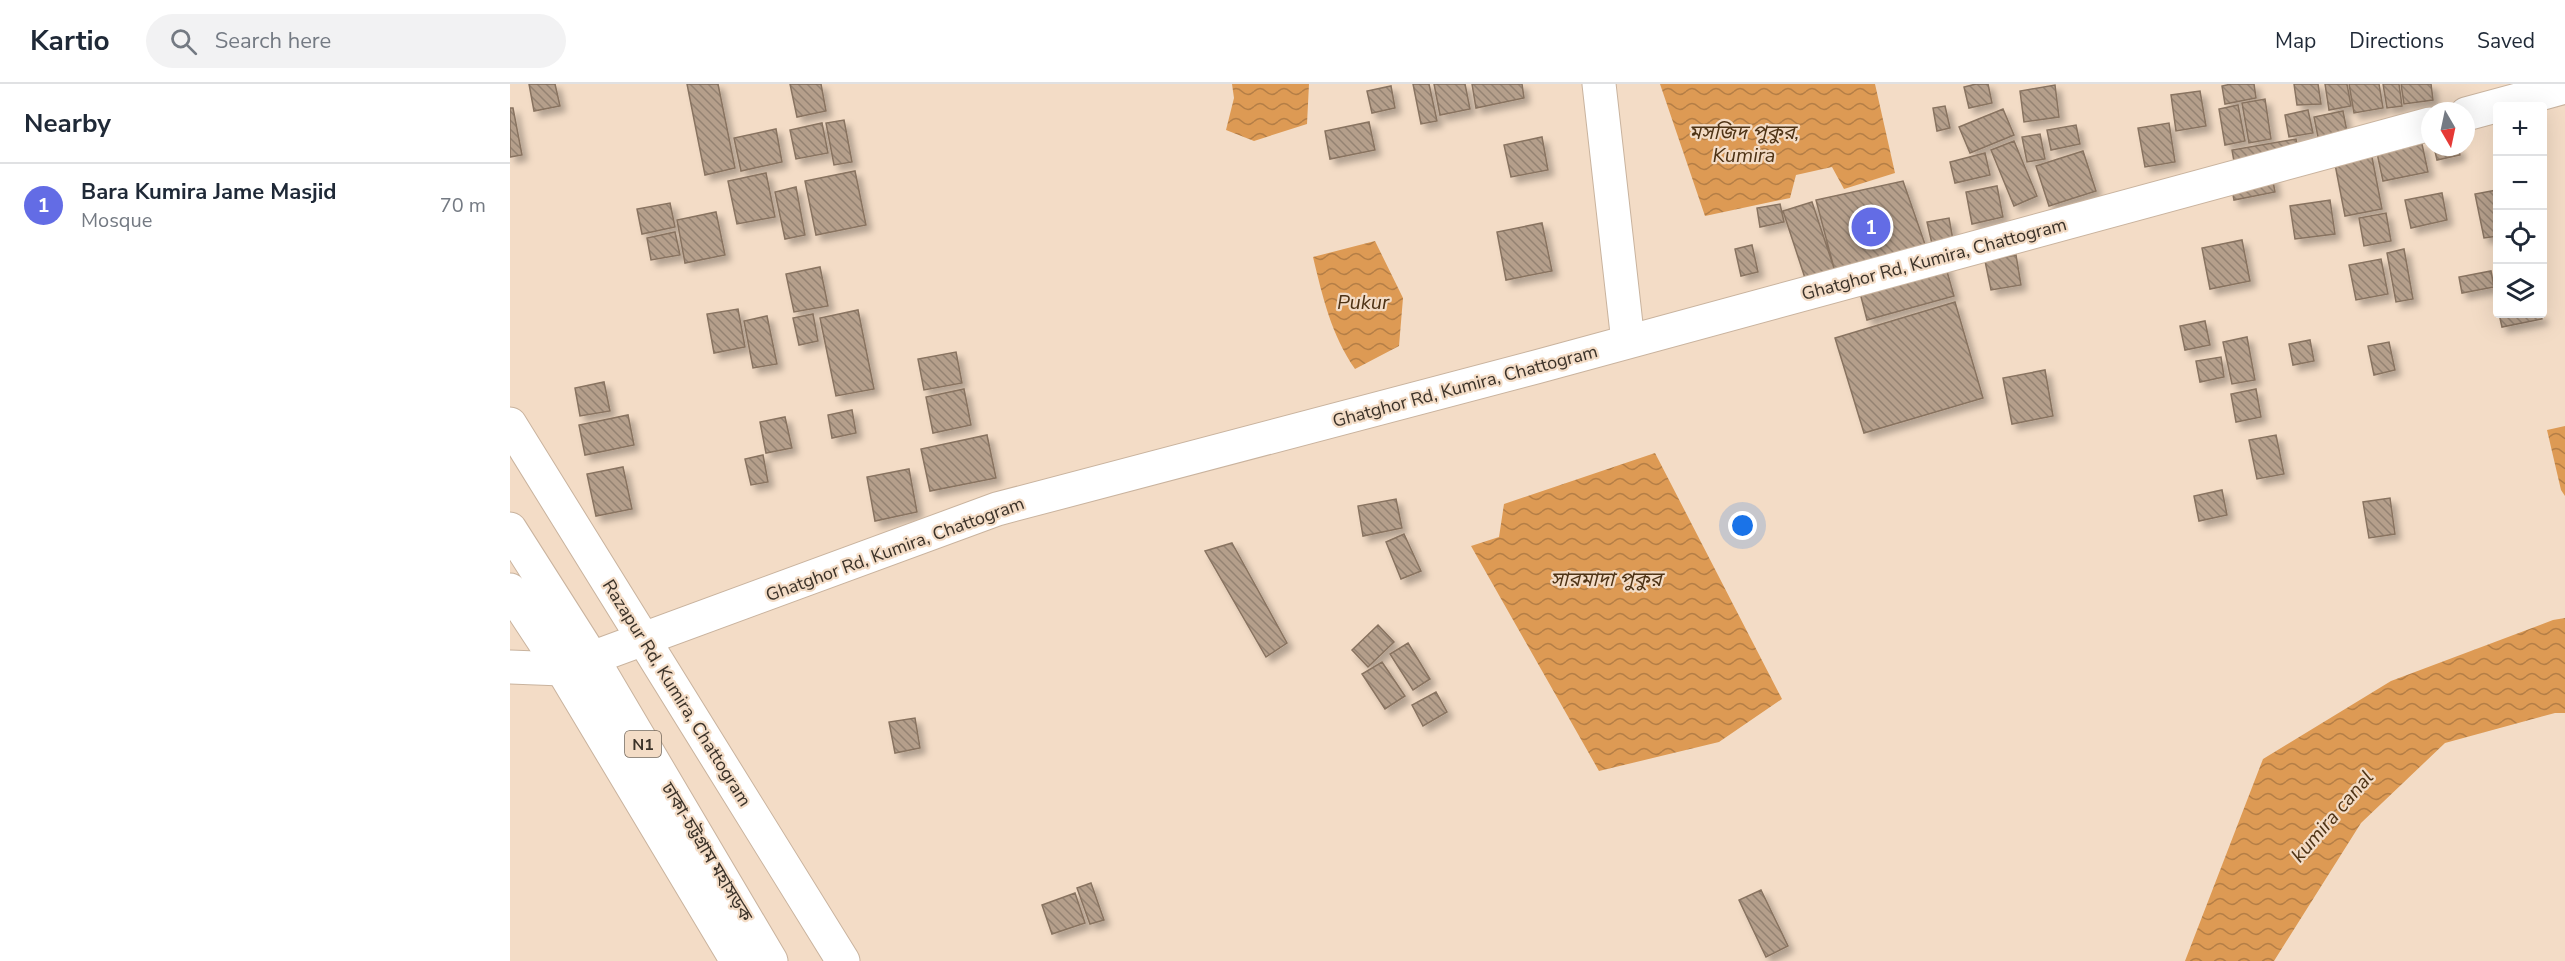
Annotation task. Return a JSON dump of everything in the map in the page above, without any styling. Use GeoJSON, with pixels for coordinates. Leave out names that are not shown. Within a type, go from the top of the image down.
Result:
{"type":"FeatureCollection","features":[{"type":"Feature","properties":{"kind":"main road"},"geometry":{"type":"LineString","coordinates":[[1599,84],[1628,342]]}},
{"type":"Feature","properties":{"kind":"main road"},"geometry":{"type":"LineString","coordinates":[[2475,112],[2565,87]]}},
{"type":"Feature","properties":{"kind":"main road","name":"Ghatghor Rd, Kumira, Chattogram"},"geometry":{"type":"LineString","coordinates":[[510,667],[562,669],[997,509],[1628,342],[2421,126]]}},
{"type":"Feature","properties":{"kind":"main road","name":"Razapur Rd, Kumira, Chattogram"},"geometry":{"type":"LineString","coordinates":[[510,424],[843,961]]}},
{"type":"Feature","properties":{"kind":"main road","name":"ঢাকা-চট্টগ্রাম মহাসড়ক"},"geometry":{"type":"LineString","coordinates":[[510,529],[592,658],[771,961]]}},
{"type":"Feature","properties":{"kind":"main road","name":"ঢাকা-চট্টগ্রাম মহাসড়ক"},"geometry":{"type":"LineString","coordinates":[[510,590],[562,669],[737,961]]}},
{"type":"Feature","properties":{"kind":"water"},"geometry":{"type":"Polygon","coordinates":[[[1232,84],[1309,84],[1307,124],[1254,141],[1226,130],[1234,98],[1232,84]]]}},
{"type":"Feature","properties":{"kind":"water","name":"মসজিদ পুকুর, Kumira"},"geometry":{"type":"Polygon","coordinates":[[[1660,84],[1875,84],[1895,173],[1844,189],[1832,167],[1796,175],[1790,198],[1705,216],[1660,84]]]}},
{"type":"Feature","properties":{"kind":"water","name":"Pukur"},"geometry":{"type":"Polygon","coordinates":[[[1375,241],[1403,298],[1399,346],[1355,369],[1334,329],[1313,257],[1375,241]]]}},
{"type":"Feature","properties":{"kind":"water"},"geometry":{"type":"Polygon","coordinates":[[[2565,426],[2565,496],[2561,490],[2547,430],[2565,426]]]}},
{"type":"Feature","properties":{"kind":"water","name":"সারমাদা পুকুর"},"geometry":{"type":"Polygon","coordinates":[[[1655,453],[1782,699],[1719,742],[1599,771],[1471,546],[1499,537],[1504,504],[1655,453]]]}},
{"type":"Feature","properties":{"kind":"water","name":"kumira canal"},"geometry":{"type":"Polygon","coordinates":[[[2565,618],[2565,713],[2555,713],[2445,743],[2361,823],[2274,961],[2185,961],[2263,759],[2391,681],[2553,620],[2565,618]]]}},
{"type":"Feature","properties":{"kind":"building"},"geometry":{"type":"Polygon","coordinates":[[[529,84],[555,84],[560,106],[534,111],[529,84]]]}},
{"type":"Feature","properties":{"kind":"building"},"geometry":{"type":"Polygon","coordinates":[[[687,84],[718,84],[735,168],[705,175],[687,84]]]}},
{"type":"Feature","properties":{"kind":"building"},"geometry":{"type":"Polygon","coordinates":[[[790,84],[821,84],[826,111],[797,117],[790,84]]]}},
{"type":"Feature","properties":{"kind":"building"},"geometry":{"type":"Polygon","coordinates":[[[1413,84],[1429,84],[1437,121],[1421,124],[1413,84]]]}},
{"type":"Feature","properties":{"kind":"building"},"geometry":{"type":"Polygon","coordinates":[[[1434,84],[1465,84],[1470,109],[1440,115],[1434,84]]]}},
{"type":"Feature","properties":{"kind":"building"},"geometry":{"type":"Polygon","coordinates":[[[1472,84],[1522,84],[1524,98],[1476,108],[1472,84]]]}},
{"type":"Feature","properties":{"kind":"building"},"geometry":{"type":"Polygon","coordinates":[[[1988,84],[1992,103],[1969,108],[1964,87],[1988,84]]]}},
{"type":"Feature","properties":{"kind":"building"},"geometry":{"type":"Polygon","coordinates":[[[2254,84],[2256,98],[2225,104],[2222,86],[2254,84]]]}},
{"type":"Feature","properties":{"kind":"building"},"geometry":{"type":"Polygon","coordinates":[[[2294,84],[2318,84],[2321,104],[2297,105],[2294,84]]]}},
{"type":"Feature","properties":{"kind":"building"},"geometry":{"type":"Polygon","coordinates":[[[2325,84],[2347,84],[2351,106],[2329,110],[2325,84]]]}},
{"type":"Feature","properties":{"kind":"building"},"geometry":{"type":"Polygon","coordinates":[[[2349,84],[2379,84],[2383,108],[2354,113],[2349,84]]]}},
{"type":"Feature","properties":{"kind":"building"},"geometry":{"type":"Polygon","coordinates":[[[2383,84],[2399,84],[2402,106],[2387,108],[2383,84]]]}},
{"type":"Feature","properties":{"kind":"building"},"geometry":{"type":"Polygon","coordinates":[[[2401,84],[2431,84],[2433,100],[2404,104],[2401,84]]]}},
{"type":"Feature","properties":{"kind":"building"},"geometry":{"type":"Polygon","coordinates":[[[2055,85],[2059,117],[2024,122],[2020,91],[2055,85]]]}},
{"type":"Feature","properties":{"kind":"building"},"geometry":{"type":"Polygon","coordinates":[[[1391,86],[1395,108],[1372,113],[1367,91],[1391,86]]]}},
{"type":"Feature","properties":{"kind":"building"},"geometry":{"type":"Polygon","coordinates":[[[2200,91],[2206,126],[2176,131],[2171,95],[2200,91]]]}},
{"type":"Feature","properties":{"kind":"building"},"geometry":{"type":"Polygon","coordinates":[[[2265,99],[2271,139],[2249,143],[2242,103],[2265,99]]]}},
{"type":"Feature","properties":{"kind":"building"},"geometry":{"type":"Polygon","coordinates":[[[2238,105],[2245,141],[2225,145],[2219,109],[2238,105]]]}},
{"type":"Feature","properties":{"kind":"building"},"geometry":{"type":"Polygon","coordinates":[[[1945,106],[1950,128],[1937,131],[1933,108],[1945,106]]]}},
{"type":"Feature","properties":{"kind":"building"},"geometry":{"type":"Polygon","coordinates":[[[510,108],[513,108],[522,155],[510,157],[510,108]]]}},
{"type":"Feature","properties":{"kind":"building"},"geometry":{"type":"Polygon","coordinates":[[[2003,109],[2014,135],[1970,153],[1959,127],[2003,109]]]}},
{"type":"Feature","properties":{"kind":"building"},"geometry":{"type":"Polygon","coordinates":[[[2308,110],[2313,133],[2289,137],[2285,115],[2308,110]]]}},
{"type":"Feature","properties":{"kind":"building"},"geometry":{"type":"Polygon","coordinates":[[[2343,111],[2348,137],[2319,142],[2314,117],[2343,111]]]}},
{"type":"Feature","properties":{"kind":"building"},"geometry":{"type":"Polygon","coordinates":[[[844,120],[852,162],[834,165],[826,123],[844,120]]]}},
{"type":"Feature","properties":{"kind":"building"},"geometry":{"type":"Polygon","coordinates":[[[1369,122],[1375,150],[1330,159],[1325,131],[1369,122]]]}},
{"type":"Feature","properties":{"kind":"building"},"geometry":{"type":"Polygon","coordinates":[[[822,123],[828,153],[796,159],[790,130],[822,123]]]}},
{"type":"Feature","properties":{"kind":"building"},"geometry":{"type":"Polygon","coordinates":[[[2169,123],[2175,162],[2145,167],[2138,128],[2169,123]]]}},
{"type":"Feature","properties":{"kind":"building"},"geometry":{"type":"Polygon","coordinates":[[[2076,125],[2080,144],[2051,150],[2047,130],[2076,125]]]}},
{"type":"Feature","properties":{"kind":"building"},"geometry":{"type":"Polygon","coordinates":[[[776,129],[782,162],[741,171],[734,138],[776,129]]]}},
{"type":"Feature","properties":{"kind":"building"},"geometry":{"type":"Polygon","coordinates":[[[2040,134],[2045,159],[2027,162],[2022,137],[2040,134]]]}},
{"type":"Feature","properties":{"kind":"building"},"geometry":{"type":"Polygon","coordinates":[[[1542,137],[1548,170],[1511,177],[1504,145],[1542,137]]]}},
{"type":"Feature","properties":{"kind":"building"},"geometry":{"type":"Polygon","coordinates":[[[2296,139],[2299,156],[2235,167],[2232,150],[2296,139]]]}},
{"type":"Feature","properties":{"kind":"building"},"geometry":{"type":"Polygon","coordinates":[[[2014,141],[2037,196],[2014,206],[1991,150],[2014,141]]]}},
{"type":"Feature","properties":{"kind":"building"},"geometry":{"type":"Polygon","coordinates":[[[2421,144],[2421,156],[2425,156],[2428,172],[2383,181],[2377,153],[2421,144]]]}},
{"type":"Feature","properties":{"kind":"building"},"geometry":{"type":"Polygon","coordinates":[[[2083,151],[2096,191],[2049,206],[2036,166],[2083,151]]]}},
{"type":"Feature","properties":{"kind":"building"},"geometry":{"type":"Polygon","coordinates":[[[2371,152],[2382,209],[2345,216],[2334,159],[2371,152]]]}},
{"type":"Feature","properties":{"kind":"building"},"geometry":{"type":"Polygon","coordinates":[[[1985,153],[1990,175],[1955,183],[1950,162],[1985,153]]]}},
{"type":"Feature","properties":{"kind":"building"},"geometry":{"type":"Polygon","coordinates":[[[2436,156],[2455,156],[2437,160],[2436,156]]]}},
{"type":"Feature","properties":{"kind":"building"},"geometry":{"type":"Polygon","coordinates":[[[855,171],[866,225],[816,235],[805,181],[855,171]]]}},
{"type":"Feature","properties":{"kind":"building"},"geometry":{"type":"Polygon","coordinates":[[[766,173],[775,217],[737,224],[728,181],[766,173]]]}},
{"type":"Feature","properties":{"kind":"building"},"geometry":{"type":"Polygon","coordinates":[[[2272,176],[2275,192],[2234,200],[2231,184],[2272,176]]]}},
{"type":"Feature","properties":{"kind":"building"},"geometry":{"type":"Polygon","coordinates":[[[1903,181],[1928,253],[1835,272],[1816,200],[1903,181]]]}},
{"type":"Feature","properties":{"kind":"building"},"geometry":{"type":"Polygon","coordinates":[[[1997,186],[2003,217],[1972,224],[1966,192],[1997,186]]]}},
{"type":"Feature","properties":{"kind":"building"},"geometry":{"type":"Polygon","coordinates":[[[796,187],[805,235],[785,239],[775,192],[796,187]]]}},
{"type":"Feature","properties":{"kind":"building"},"geometry":{"type":"Polygon","coordinates":[[[2493,191],[2493,237],[2484,238],[2475,194],[2493,191]]]}},
{"type":"Feature","properties":{"kind":"building"},"geometry":{"type":"Polygon","coordinates":[[[2442,193],[2447,220],[2411,228],[2405,200],[2442,193]]]}},
{"type":"Feature","properties":{"kind":"building"},"geometry":{"type":"Polygon","coordinates":[[[2330,200],[2335,234],[2295,239],[2290,206],[2330,200]]]}},
{"type":"Feature","properties":{"kind":"building"},"geometry":{"type":"Polygon","coordinates":[[[1812,202],[1835,271],[1806,281],[1783,211],[1812,202]]]}},
{"type":"Feature","properties":{"kind":"building"},"geometry":{"type":"Polygon","coordinates":[[[670,203],[675,227],[642,234],[637,209],[670,203]]]}},
{"type":"Feature","properties":{"kind":"building"},"geometry":{"type":"Polygon","coordinates":[[[1780,204],[1784,222],[1760,227],[1757,208],[1780,204]]]}},
{"type":"Feature","properties":{"kind":"building"},"geometry":{"type":"Polygon","coordinates":[[[716,212],[725,255],[685,263],[677,220],[716,212]]]}},
{"type":"Feature","properties":{"kind":"building"},"geometry":{"type":"Polygon","coordinates":[[[2386,213],[2391,241],[2364,246],[2359,218],[2386,213]]]}},
{"type":"Feature","properties":{"kind":"building"},"geometry":{"type":"Polygon","coordinates":[[[1949,218],[1953,240],[1932,244],[1927,222],[1949,218]]]}},
{"type":"Feature","properties":{"kind":"building"},"geometry":{"type":"Polygon","coordinates":[[[1542,223],[1552,271],[1506,280],[1497,232],[1542,223]]]}},
{"type":"Feature","properties":{"kind":"building"},"geometry":{"type":"Polygon","coordinates":[[[675,232],[680,255],[651,260],[647,238],[675,232]]]}},
{"type":"Feature","properties":{"kind":"building"},"geometry":{"type":"Polygon","coordinates":[[[2242,240],[2250,281],[2210,289],[2202,248],[2242,240]]]}},
{"type":"Feature","properties":{"kind":"building"},"geometry":{"type":"Polygon","coordinates":[[[1752,245],[1758,272],[1741,276],[1735,249],[1752,245]]]}},
{"type":"Feature","properties":{"kind":"building"},"geometry":{"type":"Polygon","coordinates":[[[2404,249],[2413,299],[2396,302],[2387,253],[2404,249]]]}},
{"type":"Feature","properties":{"kind":"building"},"geometry":{"type":"Polygon","coordinates":[[[2016,255],[2021,285],[1991,290],[1985,261],[2016,255]]]}},
{"type":"Feature","properties":{"kind":"building"},"geometry":{"type":"Polygon","coordinates":[[[2381,259],[2388,294],[2356,300],[2349,265],[2381,259]]]}},
{"type":"Feature","properties":{"kind":"building"},"geometry":{"type":"Polygon","coordinates":[[[1944,261],[1954,296],[1867,320],[1858,285],[1944,261]]]}},
{"type":"Feature","properties":{"kind":"building"},"geometry":{"type":"Polygon","coordinates":[[[820,267],[828,306],[794,312],[786,274],[820,267]]]}},
{"type":"Feature","properties":{"kind":"building"},"geometry":{"type":"Polygon","coordinates":[[[2491,271],[2493,287],[2462,293],[2459,277],[2491,271]]]}},
{"type":"Feature","properties":{"kind":"building"},"geometry":{"type":"Polygon","coordinates":[[[1955,302],[1983,398],[1864,433],[1835,338],[1955,302]]]}},
{"type":"Feature","properties":{"kind":"building"},"geometry":{"type":"Polygon","coordinates":[[[738,309],[745,347],[714,353],[707,314],[738,309]]]}},
{"type":"Feature","properties":{"kind":"building"},"geometry":{"type":"Polygon","coordinates":[[[858,310],[874,389],[836,396],[820,318],[858,310]]]}},
{"type":"Feature","properties":{"kind":"building"},"geometry":{"type":"Polygon","coordinates":[[[813,314],[818,341],[799,345],[793,318],[813,314]]]}},
{"type":"Feature","properties":{"kind":"building"},"geometry":{"type":"Polygon","coordinates":[[[767,316],[777,364],[753,368],[744,321],[767,316]]]}},
{"type":"Feature","properties":{"kind":"building"},"geometry":{"type":"Polygon","coordinates":[[[2500,318],[2542,318],[2542,319],[2502,327],[2500,318]]]}},
{"type":"Feature","properties":{"kind":"building"},"geometry":{"type":"Polygon","coordinates":[[[2205,321],[2210,345],[2185,350],[2180,326],[2205,321]]]}},
{"type":"Feature","properties":{"kind":"building"},"geometry":{"type":"Polygon","coordinates":[[[2247,337],[2255,380],[2232,384],[2223,342],[2247,337]]]}},
{"type":"Feature","properties":{"kind":"building"},"geometry":{"type":"Polygon","coordinates":[[[2310,340],[2314,361],[2293,365],[2289,344],[2310,340]]]}},
{"type":"Feature","properties":{"kind":"building"},"geometry":{"type":"Polygon","coordinates":[[[2389,342],[2395,370],[2374,375],[2368,346],[2389,342]]]}},
{"type":"Feature","properties":{"kind":"building"},"geometry":{"type":"Polygon","coordinates":[[[956,352],[962,383],[924,390],[918,359],[956,352]]]}},
{"type":"Feature","properties":{"kind":"building"},"geometry":{"type":"Polygon","coordinates":[[[2221,357],[2224,377],[2200,382],[2196,361],[2221,357]]]}},
{"type":"Feature","properties":{"kind":"building"},"geometry":{"type":"Polygon","coordinates":[[[2045,370],[2053,416],[2012,424],[2003,378],[2045,370]]]}},
{"type":"Feature","properties":{"kind":"building"},"geometry":{"type":"Polygon","coordinates":[[[604,382],[610,411],[580,416],[575,388],[604,382]]]}},
{"type":"Feature","properties":{"kind":"building"},"geometry":{"type":"Polygon","coordinates":[[[964,389],[971,425],[933,433],[926,397],[964,389]]]}},
{"type":"Feature","properties":{"kind":"building"},"geometry":{"type":"Polygon","coordinates":[[[2256,389],[2261,417],[2236,422],[2231,394],[2256,389]]]}},
{"type":"Feature","properties":{"kind":"building"},"geometry":{"type":"Polygon","coordinates":[[[852,410],[856,433],[832,438],[828,415],[852,410]]]}},
{"type":"Feature","properties":{"kind":"building"},"geometry":{"type":"Polygon","coordinates":[[[628,415],[634,445],[585,455],[579,425],[628,415]]]}},
{"type":"Feature","properties":{"kind":"building"},"geometry":{"type":"Polygon","coordinates":[[[785,417],[792,448],[766,453],[760,422],[785,417]]]}},
{"type":"Feature","properties":{"kind":"building"},"geometry":{"type":"Polygon","coordinates":[[[987,435],[996,478],[930,491],[921,449],[987,435]]]}},
{"type":"Feature","properties":{"kind":"building"},"geometry":{"type":"Polygon","coordinates":[[[2276,435],[2284,474],[2257,479],[2249,440],[2276,435]]]}},
{"type":"Feature","properties":{"kind":"building"},"geometry":{"type":"Polygon","coordinates":[[[763,455],[768,482],[751,485],[745,459],[763,455]]]}},
{"type":"Feature","properties":{"kind":"building"},"geometry":{"type":"Polygon","coordinates":[[[623,467],[632,509],[596,516],[587,474],[623,467]]]}},
{"type":"Feature","properties":{"kind":"building"},"geometry":{"type":"Polygon","coordinates":[[[909,469],[917,512],[875,521],[867,477],[909,469]]]}},
{"type":"Feature","properties":{"kind":"building"},"geometry":{"type":"Polygon","coordinates":[[[2222,490],[2227,515],[2199,521],[2194,496],[2222,490]]]}},
{"type":"Feature","properties":{"kind":"building"},"geometry":{"type":"Polygon","coordinates":[[[2390,498],[2395,534],[2369,538],[2363,502],[2390,498]]]}},
{"type":"Feature","properties":{"kind":"building"},"geometry":{"type":"Polygon","coordinates":[[[1396,499],[1402,528],[1363,536],[1358,506],[1396,499]]]}},
{"type":"Feature","properties":{"kind":"building"},"geometry":{"type":"Polygon","coordinates":[[[1404,534],[1421,571],[1401,579],[1386,542],[1404,534]]]}},
{"type":"Feature","properties":{"kind":"building"},"geometry":{"type":"Polygon","coordinates":[[[1232,543],[1287,643],[1266,657],[1205,551],[1232,543]]]}},
{"type":"Feature","properties":{"kind":"building"},"geometry":{"type":"Polygon","coordinates":[[[1378,625],[1394,642],[1368,667],[1352,650],[1378,625]]]}},
{"type":"Feature","properties":{"kind":"building"},"geometry":{"type":"Polygon","coordinates":[[[1408,643],[1430,679],[1413,690],[1390,654],[1408,643]]]}},
{"type":"Feature","properties":{"kind":"building"},"geometry":{"type":"Polygon","coordinates":[[[1382,662],[1405,696],[1385,709],[1362,674],[1382,662]]]}},
{"type":"Feature","properties":{"kind":"building"},"geometry":{"type":"Polygon","coordinates":[[[1436,692],[1447,712],[1423,726],[1412,705],[1436,692]]]}},
{"type":"Feature","properties":{"kind":"building"},"geometry":{"type":"Polygon","coordinates":[[[915,718],[920,748],[895,753],[889,722],[915,718]]]}},
{"type":"Feature","properties":{"kind":"building"},"geometry":{"type":"Polygon","coordinates":[[[1091,883],[1104,920],[1090,924],[1077,888],[1091,883]]]}},
{"type":"Feature","properties":{"kind":"building"},"geometry":{"type":"Polygon","coordinates":[[[1761,890],[1788,946],[1766,957],[1739,900],[1761,890]]]}},
{"type":"Feature","properties":{"kind":"building"},"geometry":{"type":"Polygon","coordinates":[[[1075,893],[1085,923],[1052,934],[1042,905],[1075,893]]]}},
{"type":"Feature","properties":{"kind":"place","name":"Bara Kumira Jame Masjid"},"geometry":{"type":"Point","coordinates":[1871,227]}}]}
